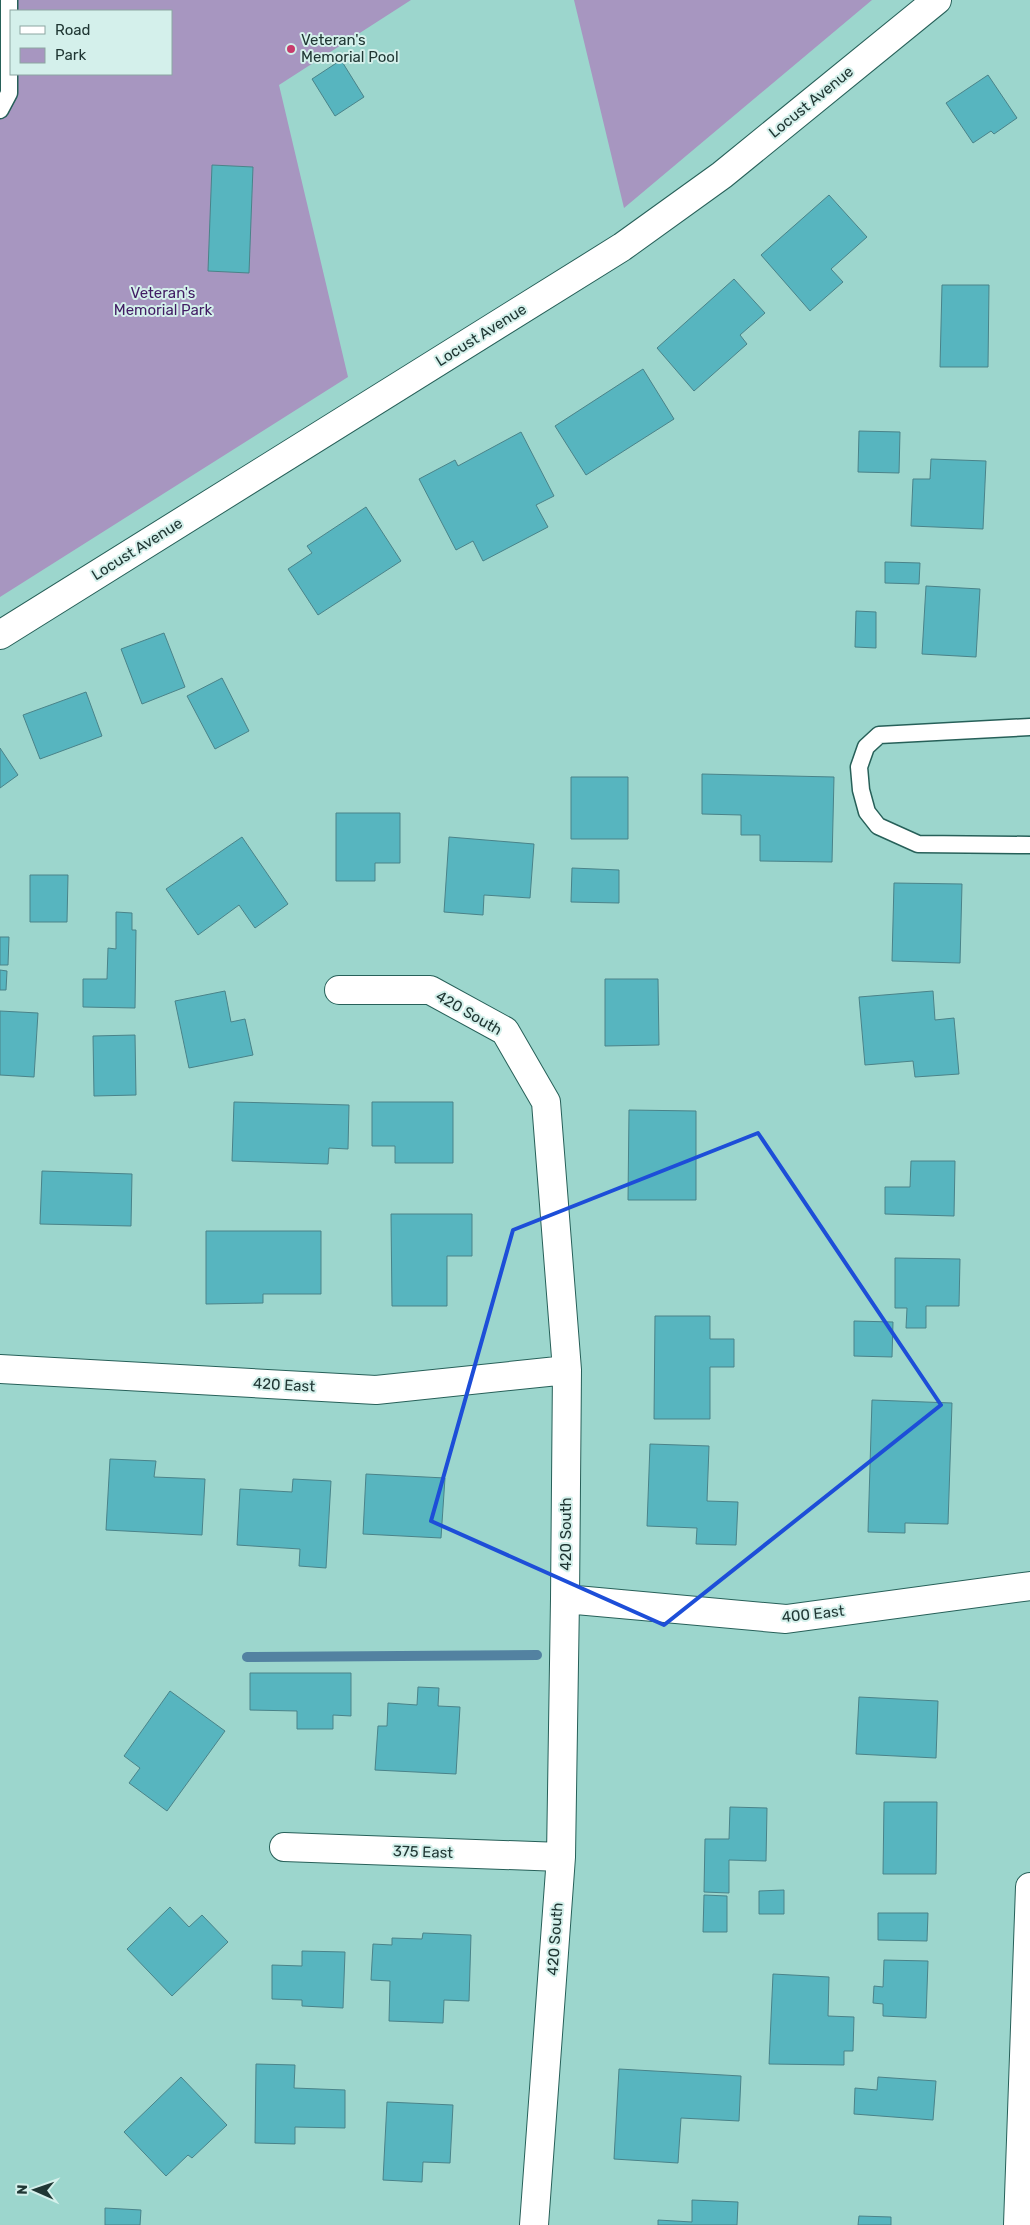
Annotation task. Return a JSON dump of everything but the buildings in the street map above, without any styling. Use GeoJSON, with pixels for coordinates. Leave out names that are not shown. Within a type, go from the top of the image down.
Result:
{"type":"FeatureCollection","features":[{"type":"Feature","properties":{"kind":"street","name":"Locust Avenue"},"geometry":{"type":"LineString","coordinates":[[0,635],[622,247],[722,175],[937,0]]}},
{"type":"Feature","properties":{"kind":"street","name":"420 South"},"geometry":{"type":"LineString","coordinates":[[339,990],[430,990],[505,1031],[546,1102],[567,1370],[566,1599],[561,1857],[534,2225]]}},
{"type":"Feature","properties":{"kind":"street","name":"420 East"},"geometry":{"type":"LineString","coordinates":[[0,1369],[376,1390],[567,1370]]}},
{"type":"Feature","properties":{"kind":"street","name":"400 East"},"geometry":{"type":"LineString","coordinates":[[566,1599],[786,1619],[1030,1586]]}},
{"type":"Feature","properties":{"kind":"street","name":"375 East"},"geometry":{"type":"LineString","coordinates":[[284,1847],[561,1857]]}},
{"type":"Feature","properties":{"kind":"street"},"geometry":{"type":"LineString","coordinates":[[1018,2225],[1025,2168],[1030,1887]]}},
{"type":"Feature","properties":{"kind":"lane"},"geometry":{"type":"LineString","coordinates":[[0,110],[9,94],[9,0]]}},
{"type":"Feature","properties":{"kind":"lane"},"geometry":{"type":"LineString","coordinates":[[1030,727],[879,735],[866,747],[859,767],[861,790],[867,812],[878,826],[918,844],[1030,845]]}},
{"type":"Feature","properties":{"kind":"highlighted area"},"geometry":{"type":"Polygon","coordinates":[[[758,1133],[941,1405],[664,1625],[431,1521],[513,1230],[758,1133]]]}},
{"type":"Feature","properties":{"kind":"green space","name":"Veteran's Memorial Park"},"geometry":{"type":"Polygon","coordinates":[[[0,0],[411,0],[279,85],[348,377],[0,597],[0,0]]]}},
{"type":"Feature","properties":{"kind":"green space"},"geometry":{"type":"Polygon","coordinates":[[[574,0],[872,0],[624,208],[574,0]]]}},
{"type":"Feature","properties":{"kind":"waterway"},"geometry":{"type":"LineString","coordinates":[[247,1657],[537,1655]]}},
{"type":"Feature","properties":{"kind":"place","name":"Veteran's Memorial Pool"},"geometry":{"type":"Point","coordinates":[291,49]}}]}
